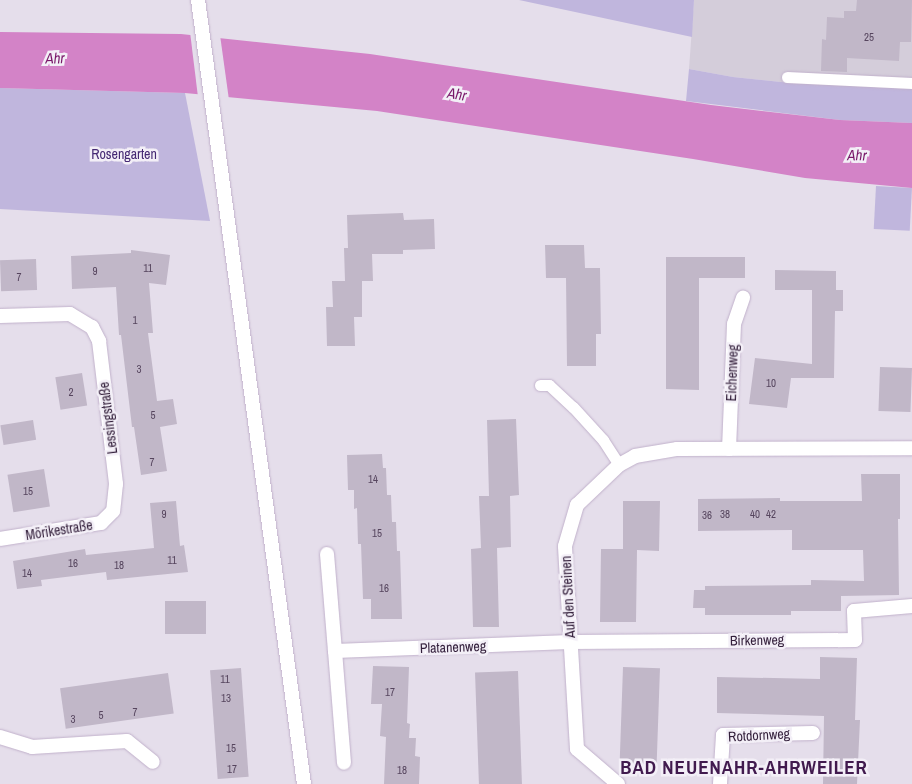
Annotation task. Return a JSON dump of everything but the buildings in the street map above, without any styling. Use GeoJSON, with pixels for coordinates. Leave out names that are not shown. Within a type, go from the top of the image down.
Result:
{"type":"FeatureCollection","features":[{"type":"Feature","properties":{"kind":"street"},"geometry":{"type":"LineString","coordinates":[[198,0],[220,146],[304,784]]}},
{"type":"Feature","properties":{"kind":"street","name":"Eichenweg"},"geometry":{"type":"LineString","coordinates":[[729,449],[734,324],[743,298]]}},
{"type":"Feature","properties":{"kind":"street","name":"Lessingstraße"},"geometry":{"type":"LineString","coordinates":[[0,316],[70,314],[92,328],[100,341],[116,484],[113,511]]}},
{"type":"Feature","properties":{"kind":"street","name":"Auf den Steinen"},"geometry":{"type":"LineString","coordinates":[[618,784],[577,749],[565,546],[577,505],[619,465],[635,456],[677,449],[912,448]]}},
{"type":"Feature","properties":{"kind":"street","name":"Mörikestraße"},"geometry":{"type":"LineString","coordinates":[[0,539],[101,523],[113,511]]}},
{"type":"Feature","properties":{"kind":"street"},"geometry":{"type":"LineString","coordinates":[[327,554],[344,763]]}},
{"type":"Feature","properties":{"kind":"street","name":"Birkenweg"},"geometry":{"type":"LineString","coordinates":[[570,642],[855,640],[854,610],[912,606]]}},
{"type":"Feature","properties":{"kind":"street","name":"Platanenweg"},"geometry":{"type":"LineString","coordinates":[[335,651],[570,642]]}},
{"type":"Feature","properties":{"kind":"street","name":"Rotdornweg"},"geometry":{"type":"LineString","coordinates":[[720,784],[722,735],[813,732]]}},
{"type":"Feature","properties":{"kind":"street"},"geometry":{"type":"LineString","coordinates":[[0,737],[32,747],[127,741],[153,762]]}},
{"type":"Feature","properties":{"kind":"lane"},"geometry":{"type":"LineString","coordinates":[[787,77],[912,83]]}},
{"type":"Feature","properties":{"kind":"lane"},"geometry":{"type":"LineString","coordinates":[[540,385],[550,385],[573,407],[603,440],[619,465]]}},
{"type":"Feature","properties":{"kind":"shaded area"},"geometry":{"type":"Polygon","coordinates":[[[694,0],[912,0],[912,89],[781,82],[733,77],[689,69],[694,0]]]}},
{"type":"Feature","properties":{"kind":"green space"},"geometry":{"type":"Polygon","coordinates":[[[519,0],[694,0],[692,37],[519,0]]]}},
{"type":"Feature","properties":{"kind":"green space"},"geometry":{"type":"Polygon","coordinates":[[[689,69],[733,77],[781,82],[912,89],[912,123],[840,120],[686,101],[689,69]]]}},
{"type":"Feature","properties":{"kind":"green space","name":"Rosengarten"},"geometry":{"type":"Polygon","coordinates":[[[0,88],[185,93],[210,221],[0,209],[0,88]]]}},
{"type":"Feature","properties":{"kind":"green space"},"geometry":{"type":"Polygon","coordinates":[[[876,186],[912,188],[910,231],[874,229],[876,186]]]}},
{"type":"Feature","properties":{"kind":"water","name":"Ahr"},"geometry":{"type":"Polygon","coordinates":[[[0,32],[181,34],[370,54],[711,105],[840,120],[912,123],[912,188],[805,178],[377,111],[185,93],[0,88],[0,32]]]}},
{"type":"Feature","properties":{"kind":"pier"},"geometry":{"type":"Polygon","coordinates":[[[190,32],[220,35],[229,100],[198,97],[190,32]]]}},
{"type":"Feature","properties":{"kind":"district","name":"BAD NEUENAHR-AHRWEILER"},"geometry":{"type":"Point","coordinates":[744,768]}}]}
